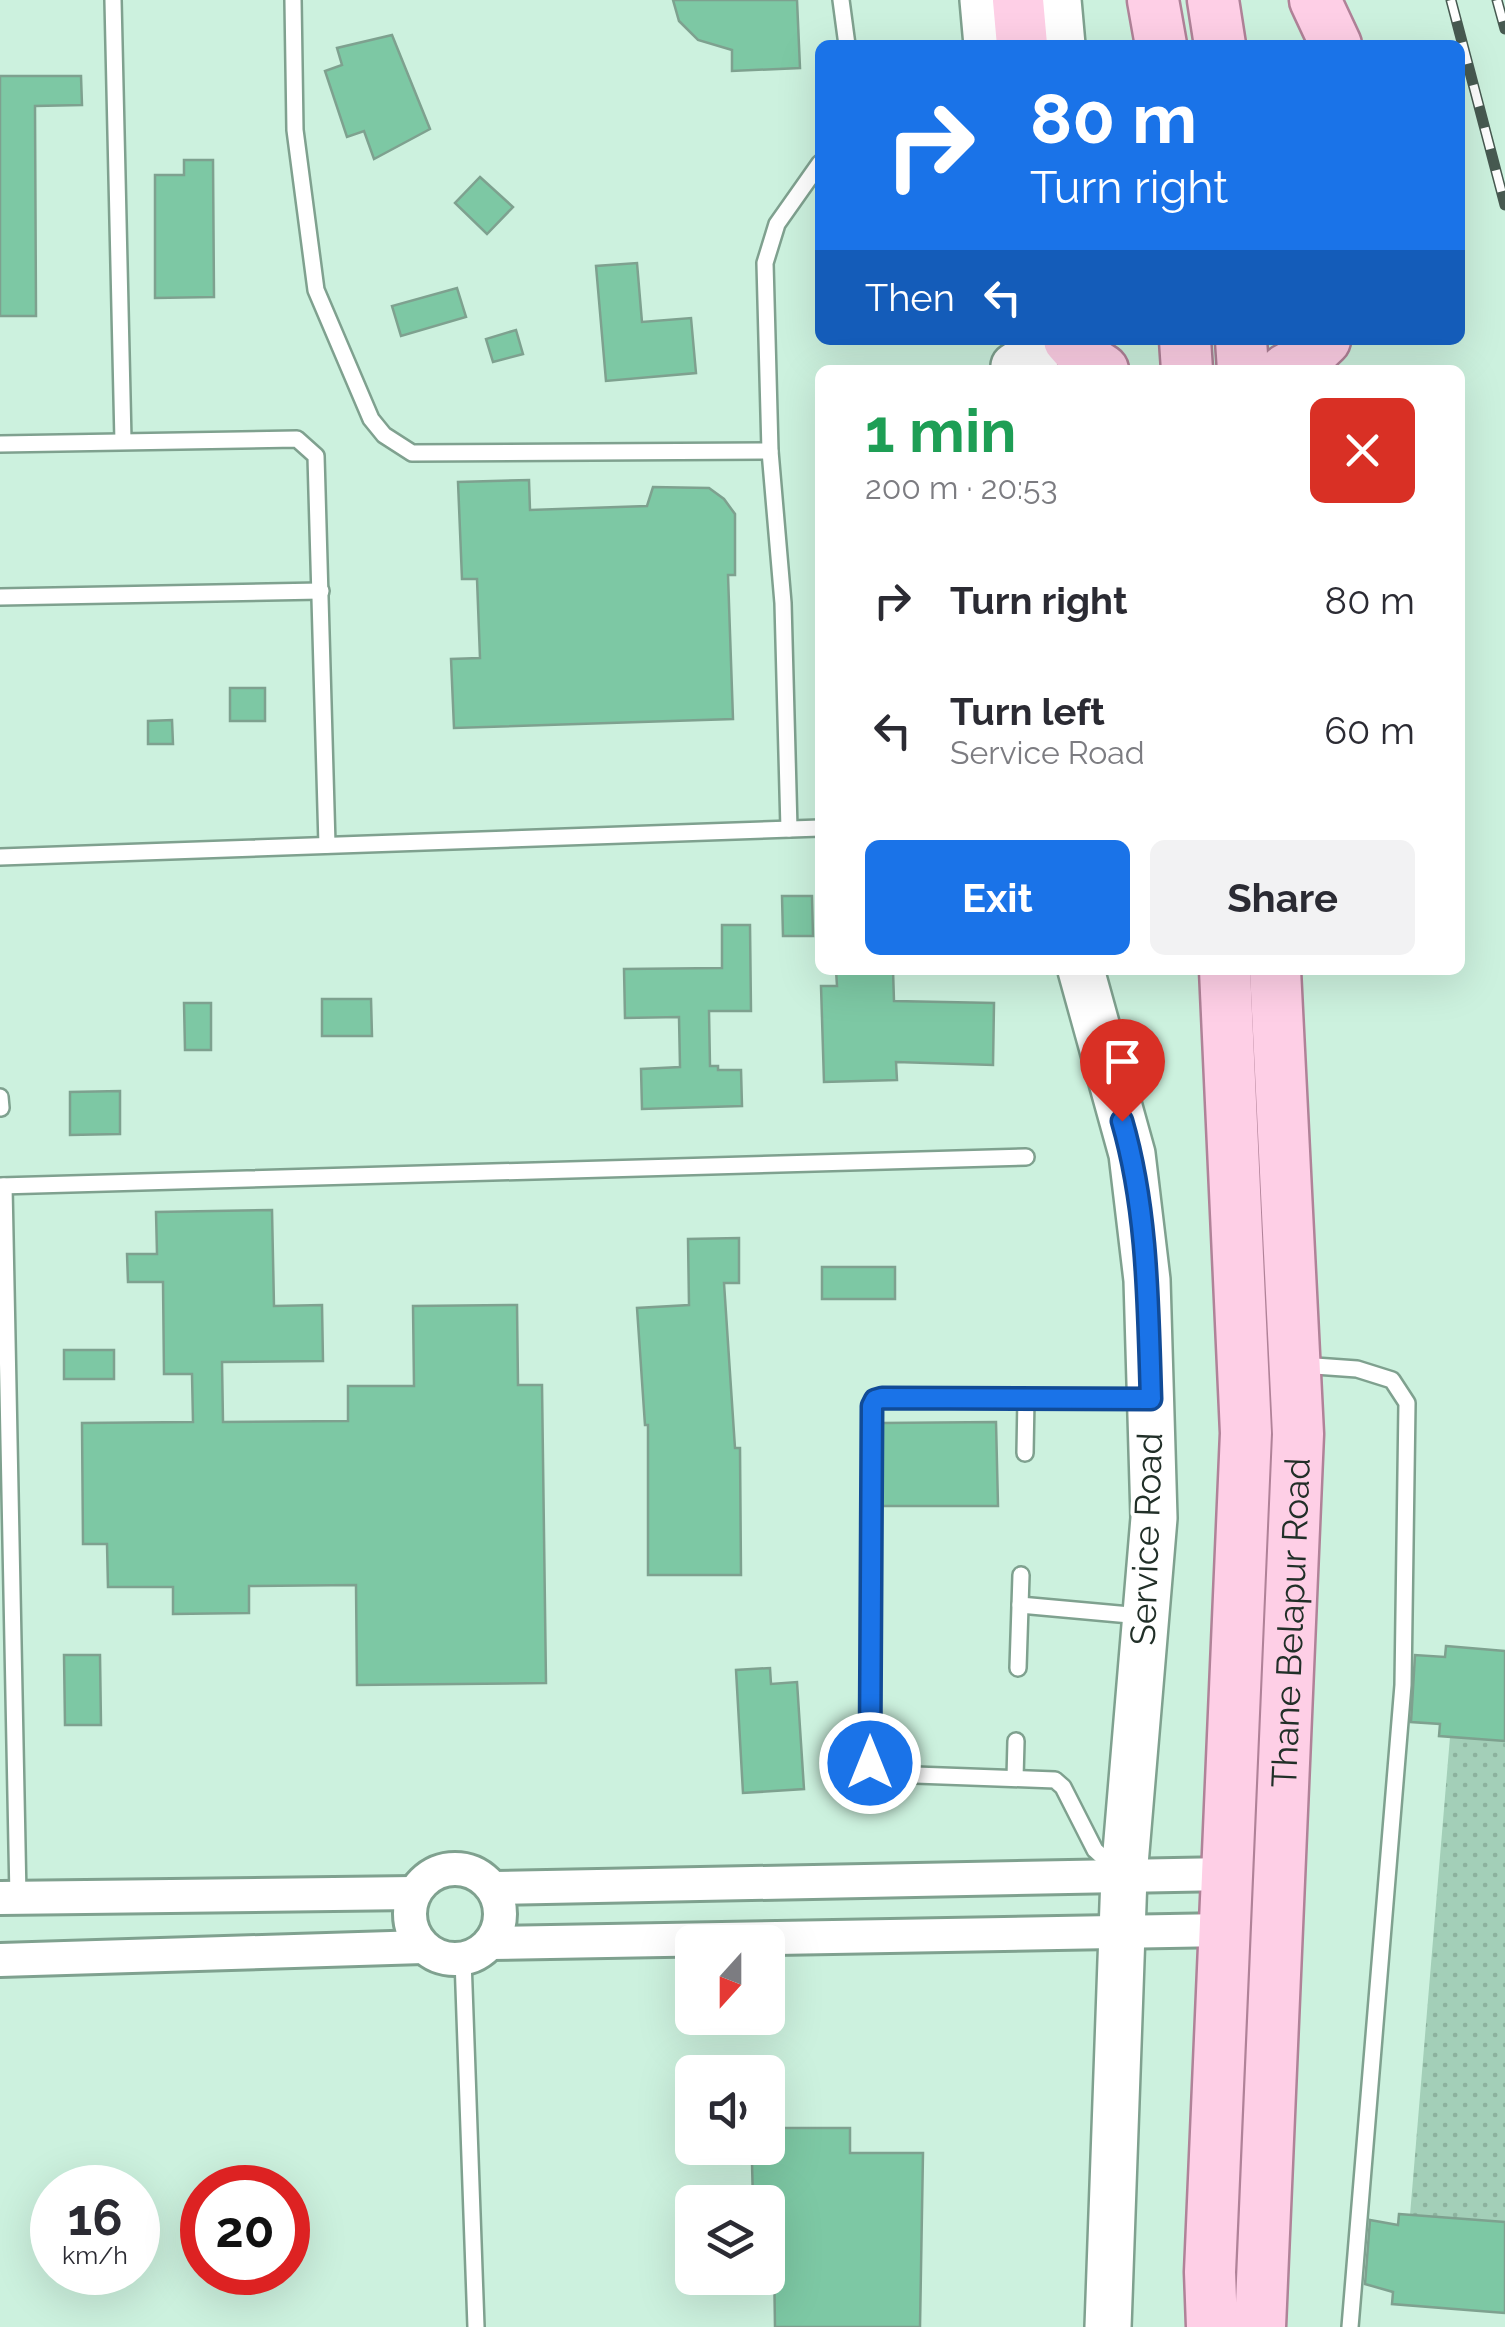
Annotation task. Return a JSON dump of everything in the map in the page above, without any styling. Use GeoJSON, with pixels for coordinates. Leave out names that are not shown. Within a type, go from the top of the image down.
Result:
{"type":"FeatureCollection","features":[{"type":"Feature","properties":{"kind":"main road"},"geometry":{"type":"LineString","coordinates":[[1018,0],[1022,40]]}},
{"type":"Feature","properties":{"kind":"main road"},"geometry":{"type":"LineString","coordinates":[[1153,0],[1160,40]]}},
{"type":"Feature","properties":{"kind":"main road"},"geometry":{"type":"LineString","coordinates":[[1213,0],[1219,40]]}},
{"type":"Feature","properties":{"kind":"main road"},"geometry":{"type":"LineString","coordinates":[[1315,0],[1334,40]]}},
{"type":"Feature","properties":{"kind":"main road"},"geometry":{"type":"LineString","coordinates":[[1074,345],[1095,365]]}},
{"type":"Feature","properties":{"kind":"main road"},"geometry":{"type":"LineString","coordinates":[[1293,365],[1319,345]]}},
{"type":"Feature","properties":{"kind":"main road","name":"Thane Belapur Road"},"geometry":{"type":"LineString","coordinates":[[1210,2272],[1246,1433],[1224,975]]}},
{"type":"Feature","properties":{"kind":"main road","name":"Thane Belapur Road"},"geometry":{"type":"LineString","coordinates":[[1262,2276],[1298,1434],[1276,975]]}},
{"type":"Feature","properties":{"kind":"main road"},"geometry":{"type":"LineString","coordinates":[[1201,2327],[1210,2272]]}},
{"type":"Feature","properties":{"kind":"main road"},"geometry":{"type":"LineString","coordinates":[[1210,2272],[1212,2327]]}},
{"type":"Feature","properties":{"kind":"main road"},"geometry":{"type":"LineString","coordinates":[[1260,2327],[1262,2276]]}},
{"type":"Feature","properties":{"kind":"main road"},"geometry":{"type":"LineString","coordinates":[[1262,2276],[1268,2327]]}},
{"type":"Feature","properties":{"kind":"street"},"geometry":{"type":"LineString","coordinates":[[983,0],[986,40]]}},
{"type":"Feature","properties":{"kind":"street"},"geometry":{"type":"LineString","coordinates":[[1058,0],[1062,40]]}},
{"type":"Feature","properties":{"kind":"street"},"geometry":{"type":"LineString","coordinates":[[1013,359],[1043,345]]}},
{"type":"Feature","properties":{"kind":"street","name":"Service Road"},"geometry":{"type":"LineString","coordinates":[[1082,975],[1132,1154],[1147,1280],[1154,1518],[1124,1876],[1108,2327]]}},
{"type":"Feature","properties":{"kind":"street"},"geometry":{"type":"LineString","coordinates":[[9,1897],[414,1892],[437,1872],[452,1869],[467,1870],[495,1888],[1227,1874]]}},
{"type":"Feature","properties":{"kind":"street"},"geometry":{"type":"LineString","coordinates":[[476,1951],[500,1918],[495,1888]]}},
{"type":"Feature","properties":{"kind":"street"},"geometry":{"type":"LineString","coordinates":[[414,1892],[410,1922],[423,1947],[435,1955],[1225,1930]]}},
{"type":"Feature","properties":{"kind":"street"},"geometry":{"type":"LineString","coordinates":[[0,1960],[423,1947]]}},
{"type":"Feature","properties":{"kind":"lane"},"geometry":{"type":"LineString","coordinates":[[113,0],[123,441]]}},
{"type":"Feature","properties":{"kind":"lane"},"geometry":{"type":"LineString","coordinates":[[292,0],[295,130],[316,290],[372,420],[384,434],[412,453],[770,451]]}},
{"type":"Feature","properties":{"kind":"lane"},"geometry":{"type":"LineString","coordinates":[[840,0],[846,40]]}},
{"type":"Feature","properties":{"kind":"lane"},"geometry":{"type":"LineString","coordinates":[[789,829],[783,604],[770,451],[766,263],[778,224],[815,170]]}},
{"type":"Feature","properties":{"kind":"lane"},"geometry":{"type":"LineString","coordinates":[[0,444],[297,439],[316,456],[327,845]]}},
{"type":"Feature","properties":{"kind":"lane"},"geometry":{"type":"LineString","coordinates":[[0,596],[321,592]]}},
{"type":"Feature","properties":{"kind":"lane"},"geometry":{"type":"LineString","coordinates":[[0,856],[815,828]]}},
{"type":"Feature","properties":{"kind":"lane"},"geometry":{"type":"LineString","coordinates":[[0,1097],[0,1108]]}},
{"type":"Feature","properties":{"kind":"lane"},"geometry":{"type":"LineString","coordinates":[[9,1897],[2,1186],[1026,1157]]}},
{"type":"Feature","properties":{"kind":"lane"},"geometry":{"type":"LineString","coordinates":[[1297,1364],[1357,1369],[1392,1380],[1407,1403],[1403,1686],[1350,2327]]}},
{"type":"Feature","properties":{"kind":"lane"},"geometry":{"type":"LineString","coordinates":[[1124,1876],[1095,1850],[1060,1783],[1049,1779],[888,1774],[874,1769],[870,1763],[871,1413],[875,1400],[882,1398],[1151,1399]]}},
{"type":"Feature","properties":{"kind":"lane"},"geometry":{"type":"LineString","coordinates":[[1025,1453],[1026,1398]]}},
{"type":"Feature","properties":{"kind":"lane"},"geometry":{"type":"LineString","coordinates":[[1018,1668],[1021,1574]]}},
{"type":"Feature","properties":{"kind":"lane"},"geometry":{"type":"LineString","coordinates":[[1020,1605],[1146,1617]]}},
{"type":"Feature","properties":{"kind":"lane"},"geometry":{"type":"LineString","coordinates":[[1015,1778],[1016,1741]]}},
{"type":"Feature","properties":{"kind":"lane"},"geometry":{"type":"LineString","coordinates":[[476,1951],[476,2327]]}},
{"type":"Feature","properties":{"kind":"green space"},"geometry":{"type":"Polygon","coordinates":[[[1450,1737],[1505,1741],[1505,2222],[1410,2215],[1450,1737]]]}},
{"type":"Feature","properties":{"kind":"building"},"geometry":{"type":"Polygon","coordinates":[[[673,0],[797,0],[800,68],[732,71],[732,50],[698,40],[679,21],[673,0]]]}},
{"type":"Feature","properties":{"kind":"building"},"geometry":{"type":"Polygon","coordinates":[[[392,35],[430,129],[374,159],[364,131],[347,137],[325,71],[342,65],[337,48],[392,35]]]}},
{"type":"Feature","properties":{"kind":"building"},"geometry":{"type":"Polygon","coordinates":[[[0,76],[81,76],[82,105],[35,106],[36,316],[0,316],[0,76]]]}},
{"type":"Feature","properties":{"kind":"building"},"geometry":{"type":"Polygon","coordinates":[[[184,160],[213,160],[214,297],[155,298],[155,175],[184,175],[184,160]]]}},
{"type":"Feature","properties":{"kind":"building"},"geometry":{"type":"Polygon","coordinates":[[[480,177],[513,207],[487,234],[455,203],[480,177]]]}},
{"type":"Feature","properties":{"kind":"building"},"geometry":{"type":"Polygon","coordinates":[[[637,263],[642,322],[691,318],[696,373],[606,381],[596,266],[637,263]]]}},
{"type":"Feature","properties":{"kind":"building"},"geometry":{"type":"Polygon","coordinates":[[[457,288],[466,317],[401,336],[392,306],[457,288]]]}},
{"type":"Feature","properties":{"kind":"building"},"geometry":{"type":"Polygon","coordinates":[[[516,330],[523,354],[493,362],[486,339],[516,330]]]}},
{"type":"Feature","properties":{"kind":"building"},"geometry":{"type":"Polygon","coordinates":[[[529,480],[530,510],[647,506],[653,487],[709,488],[724,499],[735,514],[735,575],[728,575],[733,719],[454,728],[451,659],[480,658],[477,579],[462,579],[458,482],[529,480]]]}},
{"type":"Feature","properties":{"kind":"building"},"geometry":{"type":"Polygon","coordinates":[[[230,688],[265,688],[265,721],[230,721],[230,688]]]}},
{"type":"Feature","properties":{"kind":"building"},"geometry":{"type":"Polygon","coordinates":[[[172,720],[173,744],[148,744],[148,721],[172,720]]]}},
{"type":"Feature","properties":{"kind":"building"},"geometry":{"type":"Polygon","coordinates":[[[782,896],[812,896],[813,936],[783,936],[782,896]]]}},
{"type":"Feature","properties":{"kind":"building"},"geometry":{"type":"Polygon","coordinates":[[[722,925],[750,925],[751,1011],[709,1011],[710,1066],[741,1070],[742,1106],[642,1109],[641,1069],[680,1067],[679,1017],[625,1018],[624,969],[722,968],[722,925]]]}},
{"type":"Feature","properties":{"kind":"building"},"geometry":{"type":"Polygon","coordinates":[[[836,975],[893,975],[894,1001],[994,1003],[993,1065],[896,1062],[897,1080],[824,1082],[821,986],[837,986],[836,975]]]}},
{"type":"Feature","properties":{"kind":"building"},"geometry":{"type":"Polygon","coordinates":[[[322,999],[371,999],[372,1036],[322,1036],[322,999]]]}},
{"type":"Feature","properties":{"kind":"building"},"geometry":{"type":"Polygon","coordinates":[[[184,1003],[211,1003],[211,1050],[185,1050],[184,1003]]]}},
{"type":"Feature","properties":{"kind":"building"},"geometry":{"type":"Polygon","coordinates":[[[120,1091],[120,1134],[70,1135],[70,1092],[120,1091]]]}},
{"type":"Feature","properties":{"kind":"building"},"geometry":{"type":"Polygon","coordinates":[[[272,1210],[274,1306],[322,1305],[323,1361],[222,1362],[223,1422],[348,1421],[348,1386],[414,1386],[413,1306],[517,1305],[518,1385],[542,1385],[546,1683],[357,1685],[356,1585],[249,1586],[249,1613],[173,1614],[173,1587],[108,1587],[107,1544],[83,1544],[82,1423],[193,1422],[192,1374],[164,1374],[163,1282],[128,1282],[127,1254],[157,1254],[156,1212],[272,1210]]]}},
{"type":"Feature","properties":{"kind":"building"},"geometry":{"type":"Polygon","coordinates":[[[739,1238],[739,1283],[724,1283],[735,1448],[740,1448],[741,1575],[648,1575],[648,1425],[637,1308],[689,1305],[688,1239],[739,1238]]]}},
{"type":"Feature","properties":{"kind":"building"},"geometry":{"type":"Polygon","coordinates":[[[822,1267],[895,1267],[895,1299],[822,1299],[822,1267]]]}},
{"type":"Feature","properties":{"kind":"building"},"geometry":{"type":"Polygon","coordinates":[[[64,1350],[114,1350],[114,1379],[64,1379],[64,1350]]]}},
{"type":"Feature","properties":{"kind":"building"},"geometry":{"type":"Polygon","coordinates":[[[996,1422],[998,1506],[882,1506],[882,1423],[996,1422]]]}},
{"type":"Feature","properties":{"kind":"building"},"geometry":{"type":"Polygon","coordinates":[[[1446,1646],[1505,1651],[1505,1741],[1439,1736],[1440,1724],[1411,1722],[1415,1655],[1445,1657],[1446,1646]]]}},
{"type":"Feature","properties":{"kind":"building"},"geometry":{"type":"Polygon","coordinates":[[[64,1655],[100,1655],[101,1725],[65,1725],[64,1655]]]}},
{"type":"Feature","properties":{"kind":"building"},"geometry":{"type":"Polygon","coordinates":[[[770,1668],[771,1684],[797,1682],[804,1789],[743,1793],[736,1670],[770,1668]]]}},
{"type":"Feature","properties":{"kind":"building"},"geometry":{"type":"Polygon","coordinates":[[[785,2128],[850,2128],[850,2153],[923,2153],[920,2327],[775,2327],[775,2295],[785,2295],[785,2185],[753,2185],[752,2165],[785,2165],[785,2128]]]}},
{"type":"Feature","properties":{"kind":"building"},"geometry":{"type":"Polygon","coordinates":[[[1399,2214],[1505,2222],[1505,2313],[1392,2304],[1393,2292],[1365,2284],[1370,2220],[1398,2225],[1399,2214]]]}},
{"type":"Feature","properties":{"kind":"railway"},"geometry":{"type":"LineString","coordinates":[[1451,0],[1462,40]]}},
{"type":"Feature","properties":{"kind":"railway"},"geometry":{"type":"LineString","coordinates":[[1497,0],[1505,29]]}},
{"type":"Feature","properties":{"kind":"railway"},"geometry":{"type":"LineString","coordinates":[[1465,53],[1505,205]]}},
{"type":"Feature","properties":{"kind":"route"},"geometry":{"type":"LineString","coordinates":[[870,1763],[872,1406],[882,1398],[1151,1399],[1147,1280],[1132,1154],[1122,1121]]}}]}
